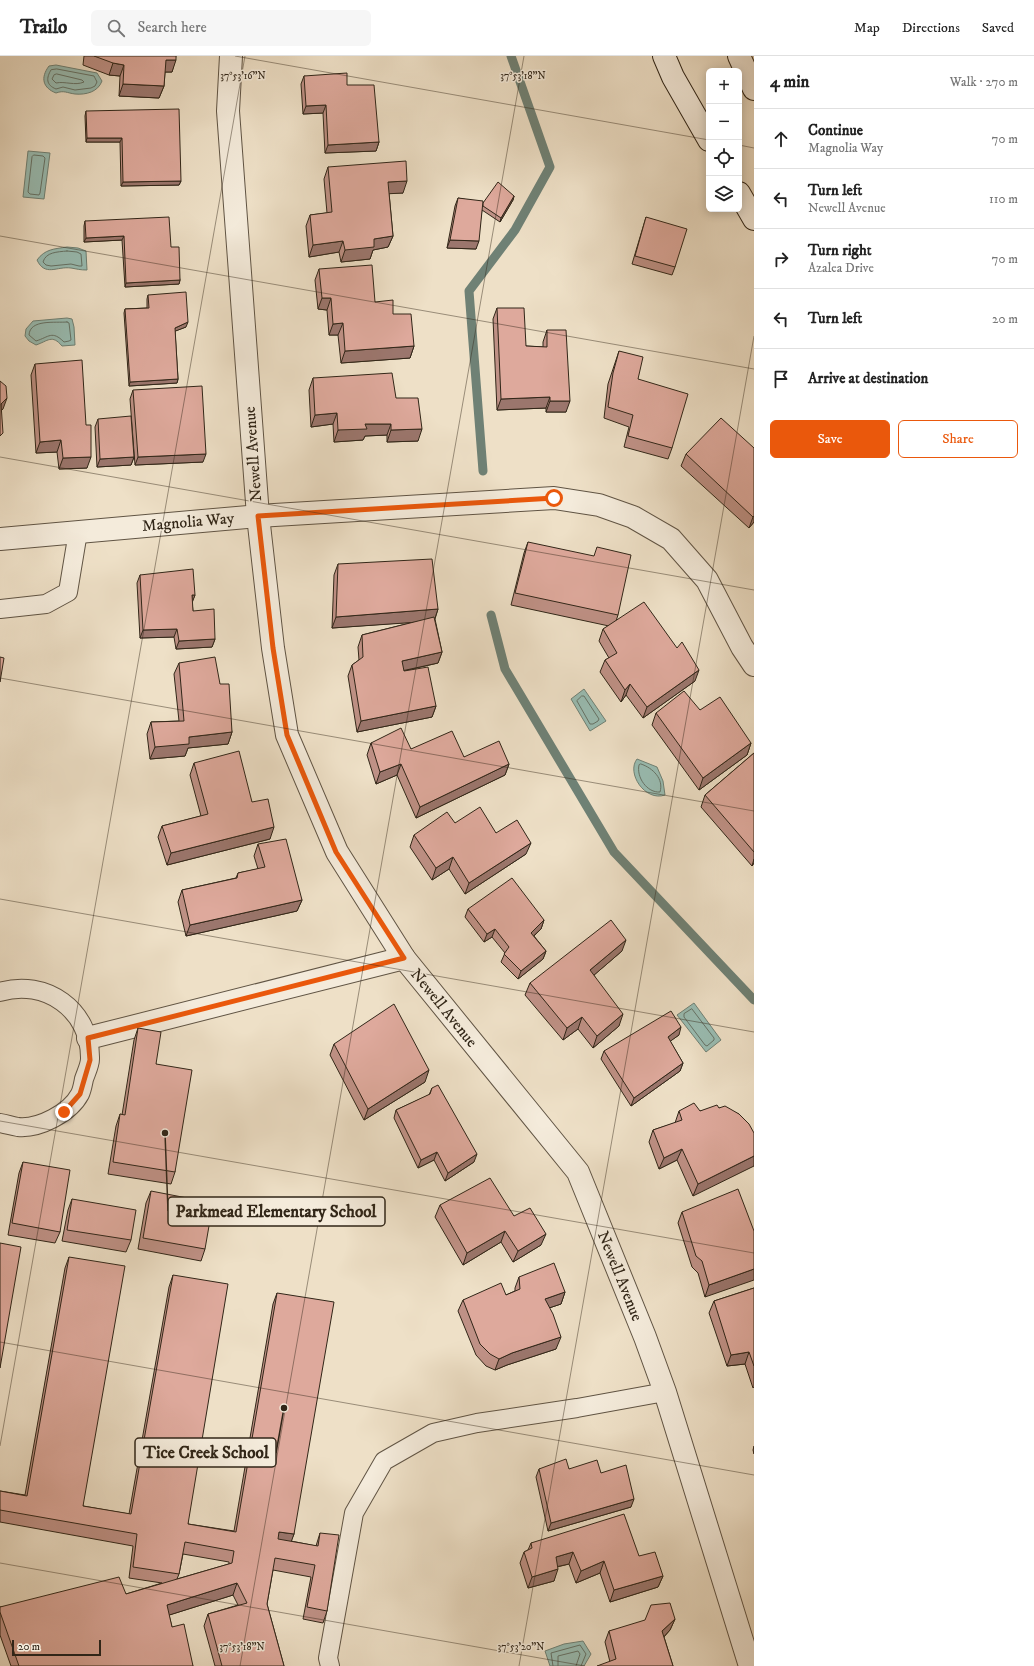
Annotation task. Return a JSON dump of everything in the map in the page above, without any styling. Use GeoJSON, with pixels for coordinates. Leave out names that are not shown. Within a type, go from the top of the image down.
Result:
{"type":"FeatureCollection","features":[{"type":"Feature","properties":{"kind":"street","name":"Newell Avenue"},"geometry":{"type":"LineString","coordinates":[[231,56],[228,110],[258,516],[273,648],[287,735],[336,852],[404,958],[578,1172],[645,1337],[665,1392],[750,1666]]}},
{"type":"Feature","properties":{"kind":"street"},"geometry":{"type":"LineString","coordinates":[[664,56],[673,77],[706,135]]}},
{"type":"Feature","properties":{"kind":"street"},"geometry":{"type":"LineString","coordinates":[[739,56],[754,89]]}},
{"type":"Feature","properties":{"kind":"street"},"geometry":{"type":"LineString","coordinates":[[742,198],[754,219]]}},
{"type":"Feature","properties":{"kind":"street","name":"Magnolia Way"},"geometry":{"type":"LineString","coordinates":[[0,539],[258,516],[554,498],[599,505],[633,517],[671,539],[707,580],[742,647],[754,665]]}},
{"type":"Feature","properties":{"kind":"street"},"geometry":{"type":"LineString","coordinates":[[88,1038],[404,958]]}},
{"type":"Feature","properties":{"kind":"lane"},"geometry":{"type":"LineString","coordinates":[[0,609],[46,604],[68,592],[78,532]]}},
{"type":"Feature","properties":{"kind":"lane"},"geometry":{"type":"LineString","coordinates":[[0,992],[11,989],[33,989],[54,996],[71,1009],[84,1027],[88,1038],[90,1060],[80,1094],[64,1112],[43,1123],[19,1127],[0,1123]]}},
{"type":"Feature","properties":{"kind":"lane"},"geometry":{"type":"LineString","coordinates":[[330,1666],[328,1658],[354,1513],[384,1461],[433,1433],[478,1423],[578,1408],[665,1392]]}},
{"type":"Feature","properties":{"kind":"water"},"geometry":{"type":"Polygon","coordinates":[[[56,65],[97,73],[102,81],[98,88],[91,92],[83,94],[63,92],[56,93],[48,88],[44,82],[44,75],[49,66],[56,65]]]}},
{"type":"Feature","properties":{"kind":"water"},"geometry":{"type":"Polygon","coordinates":[[[28,151],[50,153],[44,199],[23,197],[28,151]]]}},
{"type":"Feature","properties":{"kind":"water"},"geometry":{"type":"Polygon","coordinates":[[[67,247],[78,248],[86,251],[87,270],[66,268],[52,270],[44,268],[37,260],[40,256],[47,252],[54,249],[67,247]]]}},
{"type":"Feature","properties":{"kind":"water"},"geometry":{"type":"Polygon","coordinates":[[[67,318],[72,319],[75,345],[62,346],[59,342],[53,339],[36,345],[29,341],[25,336],[26,329],[33,321],[67,318]]]}},
{"type":"Feature","properties":{"kind":"water"},"geometry":{"type":"Polygon","coordinates":[[[584,689],[606,721],[590,731],[571,699],[584,689]]]}},
{"type":"Feature","properties":{"kind":"water"},"geometry":{"type":"Polygon","coordinates":[[[637,759],[657,767],[663,781],[665,795],[658,796],[651,794],[639,785],[634,772],[634,765],[637,759]]]}},
{"type":"Feature","properties":{"kind":"water"},"geometry":{"type":"Polygon","coordinates":[[[694,1003],[721,1040],[706,1052],[677,1015],[694,1003]]]}},
{"type":"Feature","properties":{"kind":"water"},"geometry":{"type":"Polygon","coordinates":[[[583,1641],[591,1654],[584,1666],[550,1666],[545,1651],[564,1644],[583,1641]]]}},
{"type":"Feature","properties":{"kind":"building"},"geometry":{"type":"Polygon","coordinates":[[[94,56],[176,56],[176,60],[166,60],[164,86],[123,84],[124,65],[113,63],[94,56]]]}},
{"type":"Feature","properties":{"kind":"building"},"geometry":{"type":"Polygon","coordinates":[[[347,73],[347,85],[374,85],[379,142],[328,145],[326,105],[306,106],[304,76],[347,73]]]}},
{"type":"Feature","properties":{"kind":"building"},"geometry":{"type":"Polygon","coordinates":[[[179,109],[181,181],[123,182],[122,138],[87,138],[86,111],[179,109]]]}},
{"type":"Feature","properties":{"kind":"building"},"geometry":{"type":"Polygon","coordinates":[[[406,161],[407,181],[388,182],[393,236],[374,239],[374,247],[345,250],[343,241],[313,245],[310,215],[332,212],[328,167],[406,161]]]}},
{"type":"Feature","properties":{"kind":"building"},"geometry":{"type":"Polygon","coordinates":[[[498,182],[514,196],[501,218],[483,206],[483,203],[498,182]]]}},
{"type":"Feature","properties":{"kind":"building"},"geometry":{"type":"Polygon","coordinates":[[[458,198],[483,201],[479,241],[450,240],[458,198]]]}},
{"type":"Feature","properties":{"kind":"building"},"geometry":{"type":"Polygon","coordinates":[[[169,217],[171,247],[179,247],[180,280],[126,283],[124,236],[86,238],[85,221],[169,217]]]}},
{"type":"Feature","properties":{"kind":"building"},"geometry":{"type":"Polygon","coordinates":[[[646,217],[687,229],[675,267],[635,256],[646,217]]]}},
{"type":"Feature","properties":{"kind":"building"},"geometry":{"type":"Polygon","coordinates":[[[372,265],[375,302],[393,300],[393,314],[411,314],[414,346],[345,351],[343,323],[333,324],[331,298],[322,298],[319,269],[372,265]]]}},
{"type":"Feature","properties":{"kind":"building"},"geometry":{"type":"Polygon","coordinates":[[[186,292],[188,322],[175,328],[178,379],[130,382],[125,309],[149,308],[148,295],[186,292]]]}},
{"type":"Feature","properties":{"kind":"building"},"geometry":{"type":"Polygon","coordinates":[[[497,308],[524,308],[526,346],[547,347],[547,330],[566,330],[570,401],[550,401],[550,397],[501,399],[497,308]]]}},
{"type":"Feature","properties":{"kind":"building"},"geometry":{"type":"Polygon","coordinates":[[[619,351],[643,357],[638,379],[688,394],[672,448],[628,436],[633,415],[608,407],[613,373],[619,351]]]}},
{"type":"Feature","properties":{"kind":"building"},"geometry":{"type":"Polygon","coordinates":[[[82,360],[86,425],[91,425],[91,457],[63,458],[61,440],[40,442],[35,364],[82,360]]]}},
{"type":"Feature","properties":{"kind":"building"},"geometry":{"type":"Polygon","coordinates":[[[392,373],[396,398],[418,398],[422,429],[391,430],[391,424],[365,424],[367,429],[338,430],[337,413],[315,415],[313,378],[392,373]]]}},
{"type":"Feature","properties":{"kind":"building"},"geometry":{"type":"Polygon","coordinates":[[[0,381],[6,386],[7,398],[1,404],[3,433],[0,436],[0,381]]]}},
{"type":"Feature","properties":{"kind":"building"},"geometry":{"type":"Polygon","coordinates":[[[202,386],[206,454],[138,457],[133,390],[202,386]]]}},
{"type":"Feature","properties":{"kind":"building"},"geometry":{"type":"Polygon","coordinates":[[[131,416],[134,457],[100,459],[98,419],[131,416]]]}},
{"type":"Feature","properties":{"kind":"building"},"geometry":{"type":"Polygon","coordinates":[[[721,418],[754,448],[753,517],[686,454],[721,418]]]}},
{"type":"Feature","properties":{"kind":"building"},"geometry":{"type":"Polygon","coordinates":[[[528,542],[594,556],[597,547],[631,555],[618,615],[515,593],[528,542]]]}},
{"type":"Feature","properties":{"kind":"building"},"geometry":{"type":"Polygon","coordinates":[[[432,559],[438,609],[336,617],[338,564],[432,559]]]}},
{"type":"Feature","properties":{"kind":"building"},"geometry":{"type":"Polygon","coordinates":[[[193,569],[195,595],[192,595],[193,611],[214,609],[215,639],[179,641],[177,629],[143,630],[140,575],[193,569]]]}},
{"type":"Feature","properties":{"kind":"building"},"geometry":{"type":"Polygon","coordinates":[[[644,602],[677,648],[682,642],[699,670],[647,707],[630,684],[625,690],[605,660],[617,653],[603,629],[644,602]]]}},
{"type":"Feature","properties":{"kind":"building"},"geometry":{"type":"Polygon","coordinates":[[[434,617],[442,652],[402,661],[404,671],[428,667],[436,706],[361,721],[352,665],[363,657],[362,635],[434,617]]]}},
{"type":"Feature","properties":{"kind":"building"},"geometry":{"type":"Polygon","coordinates":[[[0,657],[4,658],[0,682],[0,657]]]}},
{"type":"Feature","properties":{"kind":"building"},"geometry":{"type":"Polygon","coordinates":[[[215,657],[220,684],[229,684],[232,732],[189,737],[189,744],[155,747],[151,722],[184,721],[179,663],[215,657]]]}},
{"type":"Feature","properties":{"kind":"building"},"geometry":{"type":"Polygon","coordinates":[[[684,691],[700,710],[720,697],[751,743],[703,778],[656,713],[684,691]]]}},
{"type":"Feature","properties":{"kind":"building"},"geometry":{"type":"Polygon","coordinates":[[[401,728],[411,749],[452,731],[464,757],[499,741],[509,764],[420,807],[401,764],[380,772],[371,743],[401,728]]]}},
{"type":"Feature","properties":{"kind":"building"},"geometry":{"type":"Polygon","coordinates":[[[239,751],[252,802],[268,799],[274,827],[171,853],[162,826],[208,814],[194,763],[239,751]]]}},
{"type":"Feature","properties":{"kind":"building"},"geometry":{"type":"Polygon","coordinates":[[[754,753],[754,852],[705,795],[754,753]]]}},
{"type":"Feature","properties":{"kind":"building"},"geometry":{"type":"Polygon","coordinates":[[[480,807],[496,833],[517,820],[531,843],[469,883],[453,857],[436,868],[414,835],[447,812],[455,823],[480,807]]]}},
{"type":"Feature","properties":{"kind":"building"},"geometry":{"type":"Polygon","coordinates":[[[286,839],[302,900],[190,925],[182,890],[237,878],[238,873],[265,867],[258,844],[286,839]]]}},
{"type":"Feature","properties":{"kind":"building"},"geometry":{"type":"Polygon","coordinates":[[[512,878],[544,920],[531,933],[546,951],[521,971],[504,954],[509,947],[495,929],[487,934],[468,909],[512,878]]]}},
{"type":"Feature","properties":{"kind":"building"},"geometry":{"type":"Polygon","coordinates":[[[611,920],[626,940],[590,970],[623,1014],[597,1036],[582,1017],[567,1028],[530,983],[611,920]]]}},
{"type":"Feature","properties":{"kind":"building"},"geometry":{"type":"Polygon","coordinates":[[[394,1004],[429,1070],[368,1109],[334,1044],[394,1004]]]}},
{"type":"Feature","properties":{"kind":"building"},"geometry":{"type":"Polygon","coordinates":[[[671,1011],[681,1027],[668,1037],[683,1063],[634,1098],[604,1051],[671,1011]]]}},
{"type":"Feature","properties":{"kind":"building"},"geometry":{"type":"Polygon","coordinates":[[[138,1028],[161,1032],[156,1064],[192,1070],[175,1172],[113,1162],[120,1114],[125,1115],[138,1028]]]}},
{"type":"Feature","properties":{"kind":"building"},"geometry":{"type":"Polygon","coordinates":[[[438,1085],[477,1154],[448,1173],[437,1152],[421,1160],[396,1110],[430,1094],[432,1088],[438,1085]]]}},
{"type":"Feature","properties":{"kind":"building"},"geometry":{"type":"Polygon","coordinates":[[[694,1103],[700,1111],[717,1105],[719,1108],[725,1106],[739,1114],[749,1124],[754,1133],[754,1156],[698,1184],[682,1149],[664,1158],[653,1130],[682,1120],[679,1111],[694,1103]]]}},
{"type":"Feature","properties":{"kind":"building"},"geometry":{"type":"Polygon","coordinates":[[[23,1162],[70,1170],[60,1232],[12,1223],[23,1162]]]}},
{"type":"Feature","properties":{"kind":"building"},"geometry":{"type":"Polygon","coordinates":[[[490,1178],[514,1216],[530,1208],[546,1234],[518,1251],[505,1231],[467,1253],[440,1205],[490,1178]]]}},
{"type":"Feature","properties":{"kind":"building"},"geometry":{"type":"Polygon","coordinates":[[[738,1189],[754,1231],[754,1269],[709,1285],[702,1261],[696,1256],[682,1212],[738,1189]]]}},
{"type":"Feature","properties":{"kind":"building"},"geometry":{"type":"Polygon","coordinates":[[[151,1191],[213,1203],[205,1249],[143,1238],[151,1191]]]}},
{"type":"Feature","properties":{"kind":"building"},"geometry":{"type":"Polygon","coordinates":[[[72,1199],[136,1210],[131,1240],[67,1230],[72,1199]]]}},
{"type":"Feature","properties":{"kind":"building"},"geometry":{"type":"Polygon","coordinates":[[[0,1243],[21,1247],[0,1368],[0,1243]]]}},
{"type":"Feature","properties":{"kind":"building"},"geometry":{"type":"Polygon","coordinates":[[[69,1257],[125,1266],[83,1506],[131,1514],[173,1275],[228,1284],[188,1524],[236,1532],[277,1293],[334,1302],[294,1534],[279,1532],[278,1539],[318,1546],[320,1533],[339,1535],[327,1611],[307,1607],[315,1565],[275,1558],[267,1604],[284,1666],[222,1666],[208,1614],[247,1603],[237,1583],[167,1605],[172,1627],[184,1624],[193,1666],[19,1666],[0,1612],[0,1607],[119,1577],[126,1594],[232,1563],[234,1551],[185,1542],[179,1574],[133,1567],[137,1534],[0,1510],[0,1491],[27,1496],[69,1257]]]}},
{"type":"Feature","properties":{"kind":"building"},"geometry":{"type":"Polygon","coordinates":[[[554,1263],[565,1292],[545,1299],[553,1314],[561,1337],[512,1353],[499,1359],[490,1354],[480,1344],[463,1300],[501,1283],[506,1295],[520,1289],[519,1277],[554,1263]]]}},
{"type":"Feature","properties":{"kind":"building"},"geometry":{"type":"Polygon","coordinates":[[[754,1288],[754,1366],[749,1352],[731,1355],[714,1301],[754,1288]]]}},
{"type":"Feature","properties":{"kind":"building"},"geometry":{"type":"Polygon","coordinates":[[[566,1459],[569,1469],[597,1460],[601,1473],[626,1465],[634,1499],[551,1523],[539,1469],[566,1459]]]}},
{"type":"Feature","properties":{"kind":"building"},"geometry":{"type":"Polygon","coordinates":[[[624,1514],[639,1556],[655,1552],[663,1576],[614,1590],[604,1561],[581,1571],[573,1552],[556,1557],[558,1569],[532,1577],[524,1552],[532,1548],[531,1543],[624,1514]]]}},
{"type":"Feature","properties":{"kind":"building"},"geometry":{"type":"Polygon","coordinates":[[[670,1603],[675,1619],[662,1631],[673,1666],[597,1666],[616,1659],[609,1631],[645,1620],[651,1605],[670,1603]]]}},
{"type":"Feature","properties":{"kind":"waterway"},"geometry":{"type":"LineString","coordinates":[[483,471],[469,291],[515,230],[550,167],[511,56]]}},
{"type":"Feature","properties":{"kind":"waterway"},"geometry":{"type":"LineString","coordinates":[[491,615],[505,669],[614,852],[754,1000]]}},
{"type":"Feature","properties":{"kind":"place","name":"Parkmead Elementary School"},"geometry":{"type":"Point","coordinates":[165,1133]}},
{"type":"Feature","properties":{"kind":"place","name":"Tice Creek School"},"geometry":{"type":"Point","coordinates":[284,1408]}},
{"type":"Feature","properties":{"kind":"route"},"geometry":{"type":"LineString","coordinates":[[64,1112],[80,1094],[90,1060],[88,1038],[404,958],[336,852],[287,735],[273,648],[258,516],[554,498]]}}]}
